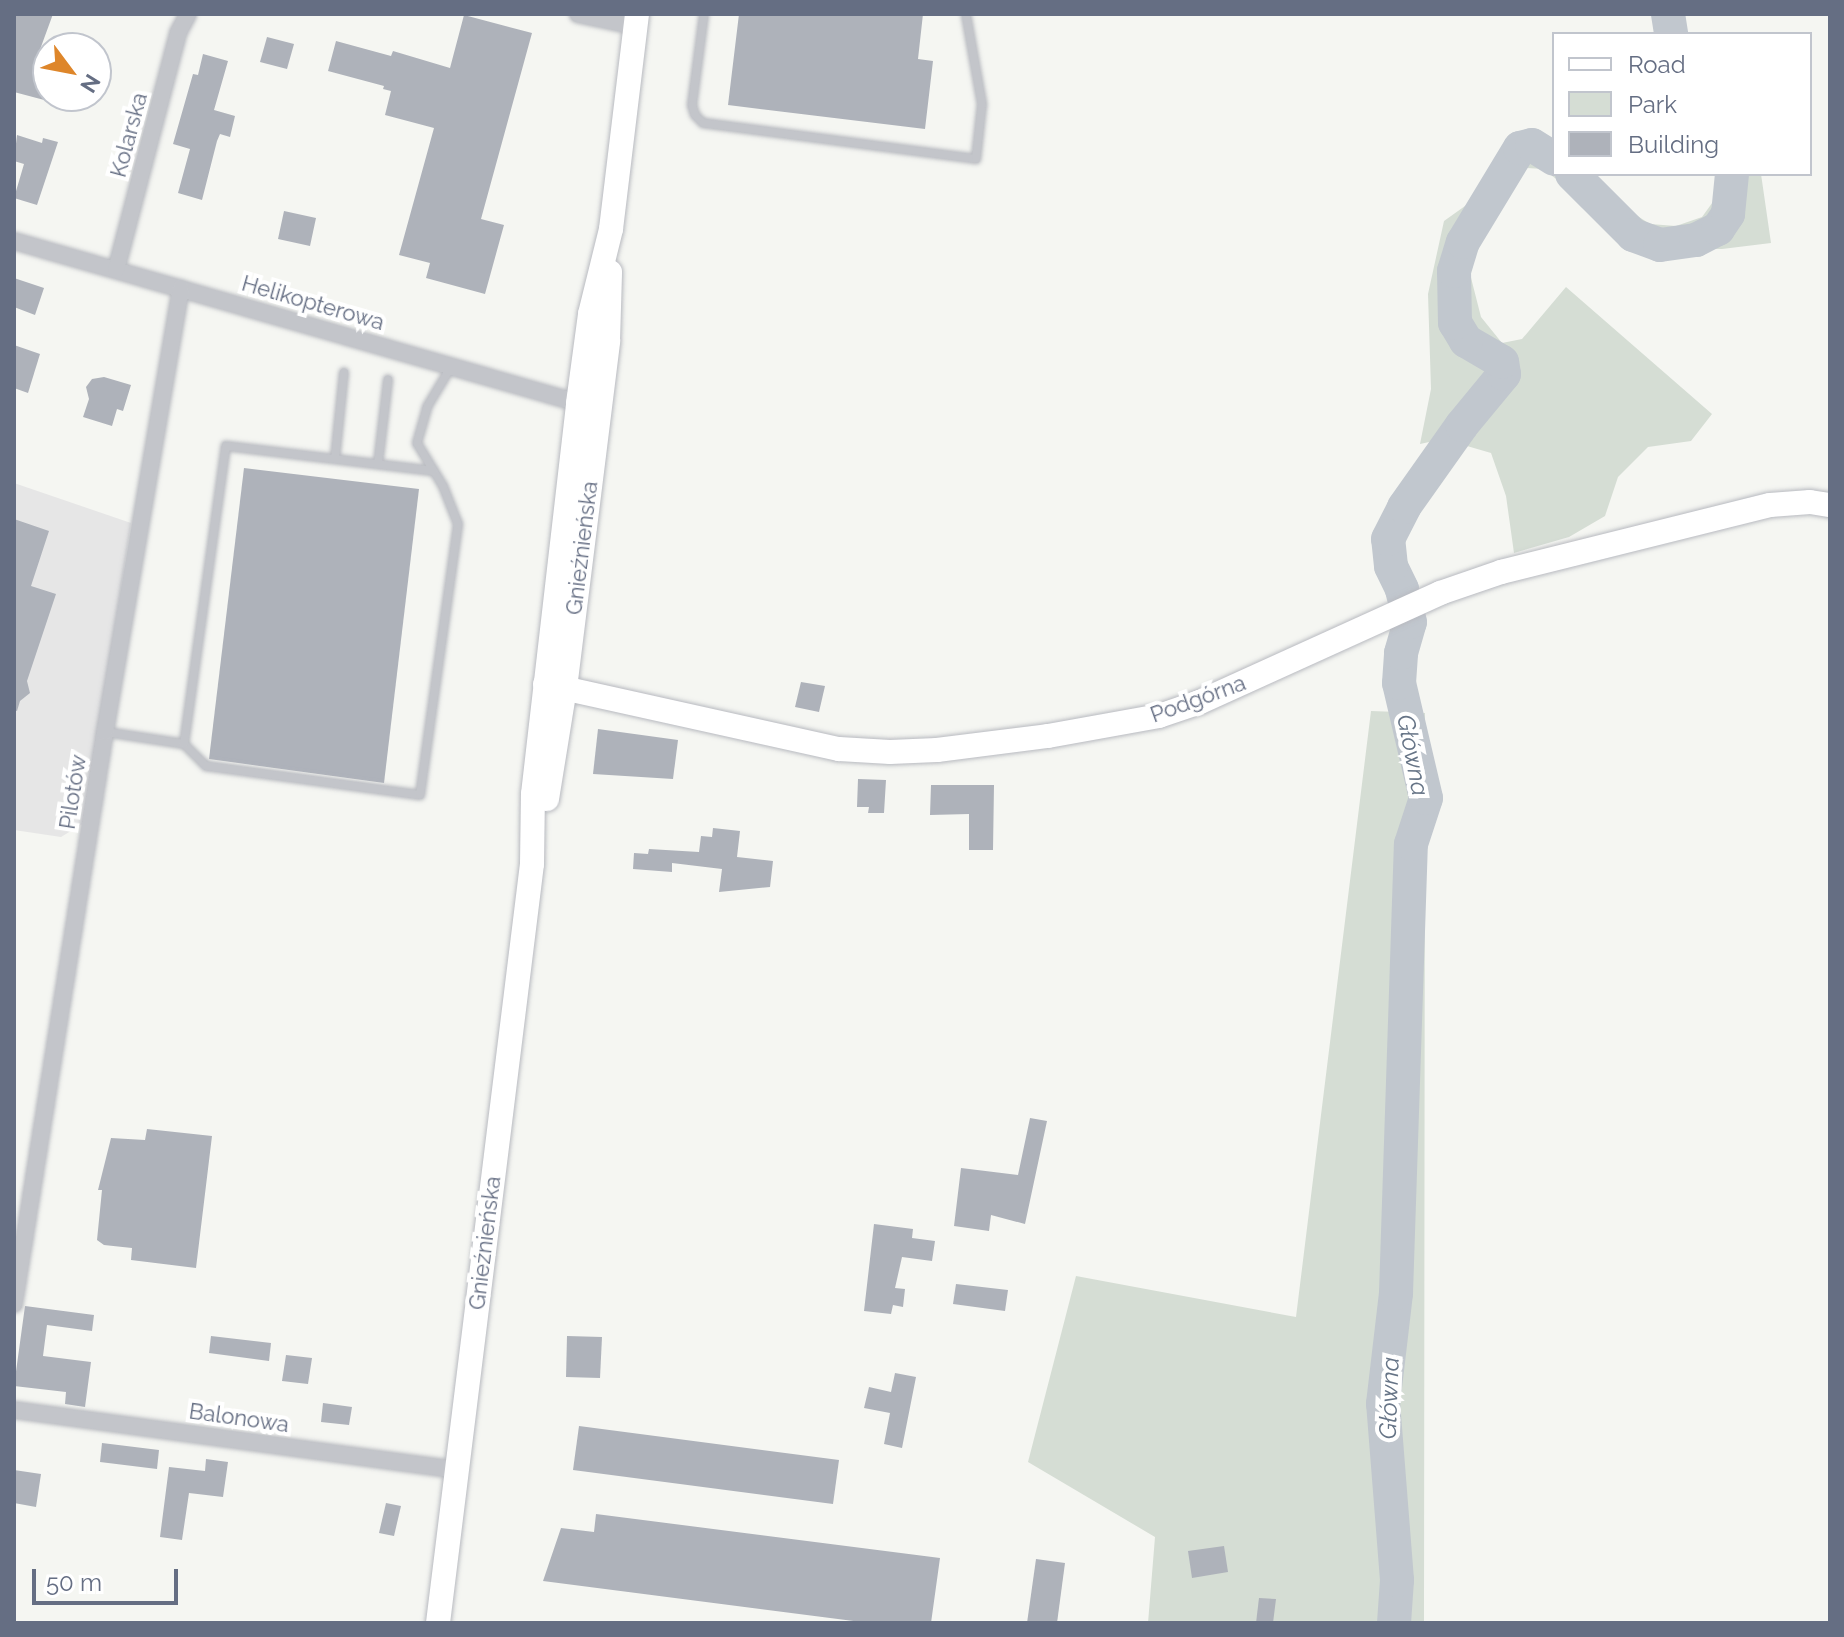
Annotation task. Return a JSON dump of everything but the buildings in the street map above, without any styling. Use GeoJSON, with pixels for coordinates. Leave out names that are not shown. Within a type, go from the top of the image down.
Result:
{"type":"FeatureCollection","features":[{"type":"Feature","properties":{"kind":"main road","name":"Gnieźnieńska"},"geometry":{"type":"LineString","coordinates":[[438,1623],[532,864],[533,794],[555,686],[589,406],[609,327],[611,229],[636,20]]}},
{"type":"Feature","properties":{"kind":"main road","name":"Podgórna"},"geometry":{"type":"LineString","coordinates":[[555,686],[839,749],[890,752],[937,750],[1159,716],[1200,702],[1382,622],[1440,593],[1501,572],[1770,505],[1830,505]]}},
{"type":"Feature","properties":{"kind":"street","name":"Kolarska"},"geometry":{"type":"LineString","coordinates":[[116,270],[178,33],[188,14]]}},
{"type":"Feature","properties":{"kind":"street"},"geometry":{"type":"LineString","coordinates":[[578,14],[636,20]]}},
{"type":"Feature","properties":{"kind":"street","name":"Helikopterowa"},"geometry":{"type":"LineString","coordinates":[[14,241],[589,406]]}},
{"type":"Feature","properties":{"kind":"street","name":"Pilotów"},"geometry":{"type":"LineString","coordinates":[[14,1304],[105,732],[181,288]]}},
{"type":"Feature","properties":{"kind":"street","name":"Balonowa"},"geometry":{"type":"LineString","coordinates":[[14,1410],[457,1470]]}},
{"type":"Feature","properties":{"kind":"lane"},"geometry":{"type":"LineString","coordinates":[[704,14],[692,105],[695,115],[703,123],[976,159],[982,104],[966,14]]}},
{"type":"Feature","properties":{"kind":"lane"},"geometry":{"type":"LineString","coordinates":[[105,732],[184,744],[206,766],[420,795],[458,524],[434,471],[417,443],[427,407],[452,366]]}},
{"type":"Feature","properties":{"kind":"lane"},"geometry":{"type":"LineString","coordinates":[[335,459],[344,372]]}},
{"type":"Feature","properties":{"kind":"lane"},"geometry":{"type":"LineString","coordinates":[[378,464],[388,380]]}},
{"type":"Feature","properties":{"kind":"lane"},"geometry":{"type":"LineString","coordinates":[[184,744],[226,446],[434,471]]}},
{"type":"Feature","properties":{"kind":"shaded area"},"geometry":{"type":"Polygon","coordinates":[[[14,483],[131,523],[84,823],[61,837],[14,830],[14,483]]]}},
{"type":"Feature","properties":{"kind":"green space"},"geometry":{"type":"Polygon","coordinates":[[[1538,133],[1552,144],[1552,176],[1543,169],[1527,168],[1513,176],[1469,246],[1468,266],[1481,317],[1502,343],[1522,339],[1566,287],[1712,414],[1691,441],[1648,447],[1618,477],[1605,516],[1569,537],[1514,553],[1506,496],[1491,453],[1443,439],[1420,444],[1431,389],[1428,294],[1444,221],[1472,201],[1519,135],[1538,133]]]}},
{"type":"Feature","properties":{"kind":"green space"},"geometry":{"type":"Polygon","coordinates":[[[1552,176],[1591,176],[1625,208],[1650,224],[1676,226],[1702,217],[1715,199],[1719,176],[1761,176],[1771,243],[1722,249],[1644,248],[1620,235],[1600,212],[1552,176]]]}},
{"type":"Feature","properties":{"kind":"green space"},"geometry":{"type":"Polygon","coordinates":[[[1371,711],[1425,713],[1424,1623],[1148,1623],[1155,1537],[1028,1462],[1076,1276],[1296,1317],[1371,711]]]}},
{"type":"Feature","properties":{"kind":"waterway","name":"Główna"},"geometry":{"type":"LineString","coordinates":[[1668,14],[1671,32]]}},
{"type":"Feature","properties":{"kind":"waterway","name":"Główna"},"geometry":{"type":"LineString","coordinates":[[1394,1623],[1397,1580],[1383,1404],[1396,1293],[1411,844],[1426,798],[1399,683],[1401,653],[1410,622],[1402,589],[1391,566],[1388,539],[1404,507],[1462,425],[1504,374],[1502,362],[1466,341],[1455,323],[1454,271],[1463,242],[1520,148],[1532,145],[1552,158]]}},
{"type":"Feature","properties":{"kind":"waterway","name":"Główna"},"geometry":{"type":"LineString","coordinates":[[1574,176],[1633,235],[1660,245],[1696,240],[1718,229],[1728,214],[1732,176]]}}]}
